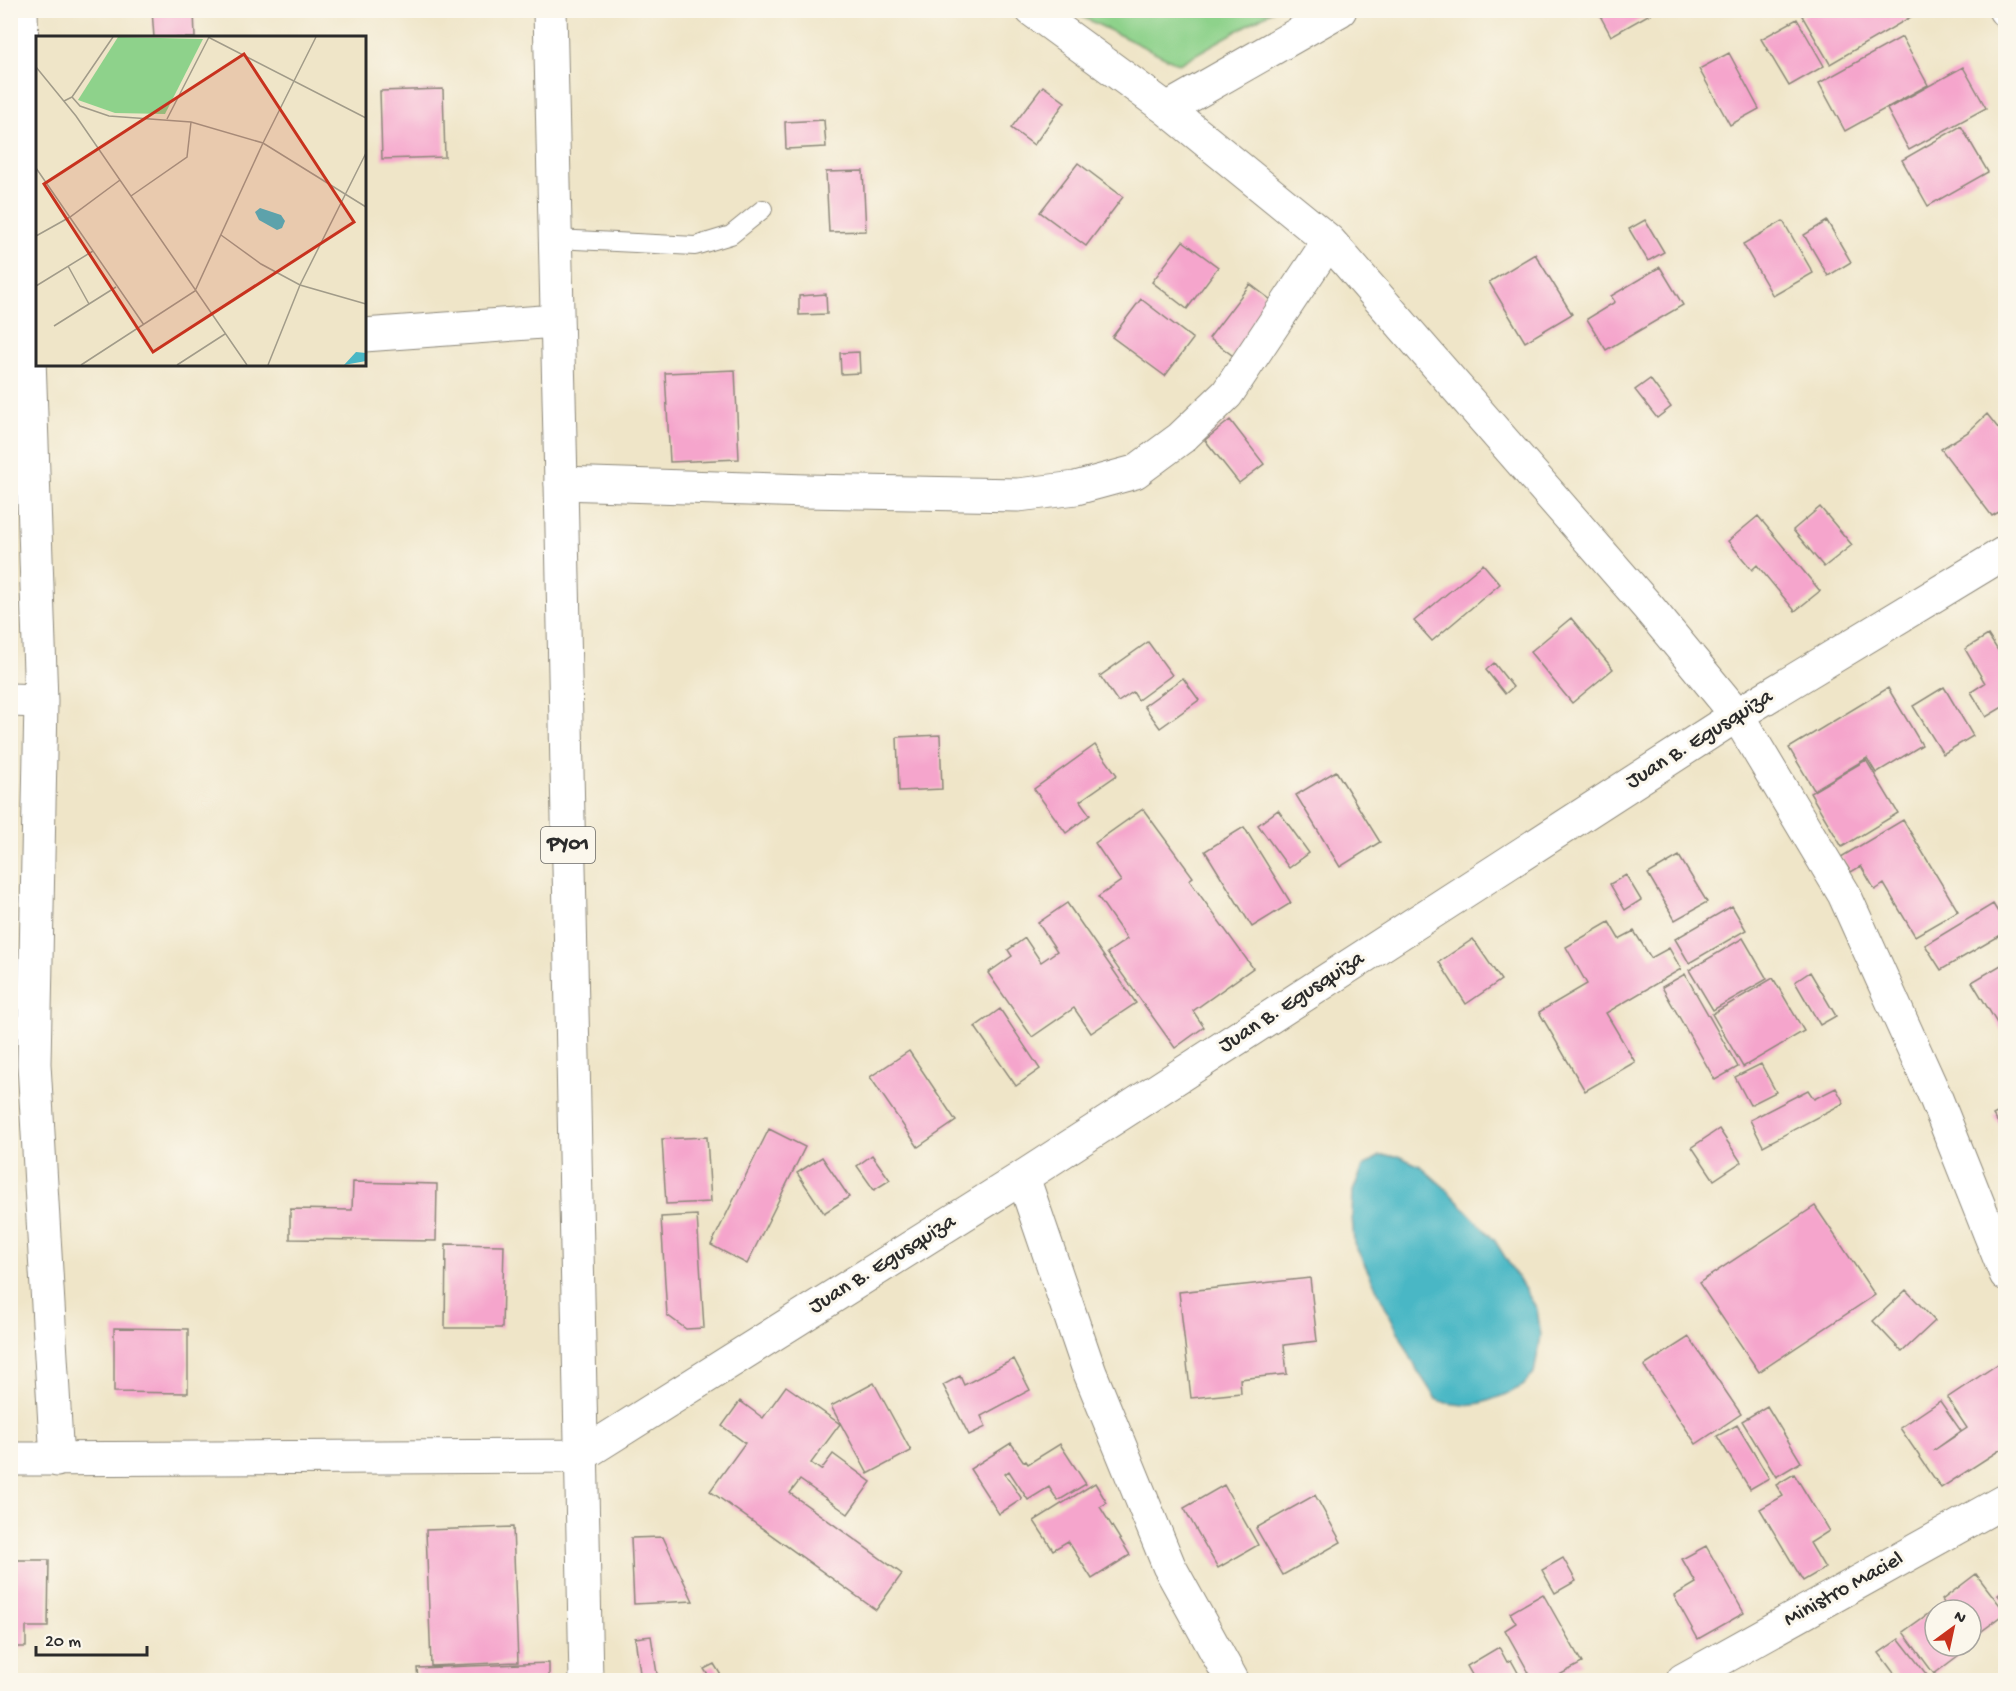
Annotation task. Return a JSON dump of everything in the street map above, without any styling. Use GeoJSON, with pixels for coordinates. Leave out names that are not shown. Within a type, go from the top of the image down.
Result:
{"type":"FeatureCollection","features":[{"type":"Feature","properties":{"kind":"main road"},"geometry":{"type":"LineString","coordinates":[[21,10],[26,357],[26,700],[22,1064],[57,1460]]}},
{"type":"Feature","properties":{"kind":"main road","name":"PY01"},"geometry":{"type":"LineString","coordinates":[[550,10],[586,1680]]}},
{"type":"Feature","properties":{"kind":"main road"},"geometry":{"type":"LineString","coordinates":[[1032,10],[1167,109],[1329,241],[1648,607],[1737,715],[1844,894],[1935,1096],[2006,1274]]}},
{"type":"Feature","properties":{"kind":"main road"},"geometry":{"type":"LineString","coordinates":[[1167,109],[1340,10]]}},
{"type":"Feature","properties":{"kind":"main road"},"geometry":{"type":"LineString","coordinates":[[561,483],[1018,495],[1077,488],[1135,472],[1181,438],[1227,394],[1329,241]]}},
{"type":"Feature","properties":{"kind":"main road"},"geometry":{"type":"LineString","coordinates":[[366,335],[556,321]]}},
{"type":"Feature","properties":{"kind":"main road","name":"Juan B. Egusquiza"},"geometry":{"type":"LineString","coordinates":[[580,1456],[1023,1177],[1737,715],[2006,552]]}},
{"type":"Feature","properties":{"kind":"main road"},"geometry":{"type":"LineString","coordinates":[[1023,1177],[1090,1373],[1164,1555],[1232,1680]]}},
{"type":"Feature","properties":{"kind":"main road"},"geometry":{"type":"LineString","coordinates":[[10,1459],[580,1456]]}},
{"type":"Feature","properties":{"kind":"main road","name":"Ministro Maciel"},"geometry":{"type":"LineString","coordinates":[[1683,1680],[2006,1500]]}},
{"type":"Feature","properties":{"kind":"lane"},"geometry":{"type":"LineString","coordinates":[[556,239],[695,246],[731,235],[763,208]]}},
{"type":"Feature","properties":{"kind":"green space"},"geometry":{"type":"Polygon","coordinates":[[[1070,11],[1272,11],[1179,64],[1070,11]]]}},
{"type":"Feature","properties":{"kind":"water"},"geometry":{"type":"Polygon","coordinates":[[[1379,1156],[1398,1156],[1420,1166],[1445,1188],[1495,1241],[1537,1309],[1541,1336],[1534,1373],[1523,1386],[1482,1403],[1465,1405],[1446,1403],[1436,1399],[1417,1370],[1354,1243],[1353,1191],[1363,1167],[1379,1156]]]}},
{"type":"Feature","properties":{"kind":"building"},"geometry":{"type":"Polygon","coordinates":[[[152,10],[194,10],[195,36],[154,36],[152,10]]]}},
{"type":"Feature","properties":{"kind":"building"},"geometry":{"type":"Polygon","coordinates":[[[1597,10],[1657,10],[1611,36],[1597,10]]]}},
{"type":"Feature","properties":{"kind":"building"},"geometry":{"type":"Polygon","coordinates":[[[1812,10],[1914,10],[1916,14],[1830,64],[1802,16],[1812,10]]]}},
{"type":"Feature","properties":{"kind":"building"},"geometry":{"type":"Polygon","coordinates":[[[1797,19],[1824,66],[1789,86],[1761,39],[1797,19]]]}},
{"type":"Feature","properties":{"kind":"building"},"geometry":{"type":"Polygon","coordinates":[[[1902,37],[1928,85],[1845,131],[1819,83],[1902,37]]]}},
{"type":"Feature","properties":{"kind":"building"},"geometry":{"type":"Polygon","coordinates":[[[1729,53],[1759,109],[1730,125],[1699,69],[1729,53]]]}},
{"type":"Feature","properties":{"kind":"building"},"geometry":{"type":"Polygon","coordinates":[[[1963,67],[1986,108],[1909,150],[1887,109],[1963,67]]]}},
{"type":"Feature","properties":{"kind":"building"},"geometry":{"type":"Polygon","coordinates":[[[1043,86],[1065,102],[1034,145],[1011,128],[1043,86]]]}},
{"type":"Feature","properties":{"kind":"building"},"geometry":{"type":"Polygon","coordinates":[[[443,89],[445,157],[382,159],[380,91],[443,89]]]}},
{"type":"Feature","properties":{"kind":"building"},"geometry":{"type":"Polygon","coordinates":[[[824,120],[826,147],[786,149],[785,122],[824,120]]]}},
{"type":"Feature","properties":{"kind":"building"},"geometry":{"type":"Polygon","coordinates":[[[1961,126],[1988,172],[1928,206],[1902,160],[1961,126]]]}},
{"type":"Feature","properties":{"kind":"building"},"geometry":{"type":"Polygon","coordinates":[[[1078,163],[1123,197],[1086,246],[1040,212],[1078,163]]]}},
{"type":"Feature","properties":{"kind":"building"},"geometry":{"type":"Polygon","coordinates":[[[863,171],[866,231],[829,232],[826,172],[863,171]]]}},
{"type":"Feature","properties":{"kind":"building"},"geometry":{"type":"Polygon","coordinates":[[[1645,220],[1664,252],[1648,261],[1629,229],[1645,220]]]}},
{"type":"Feature","properties":{"kind":"building"},"geometry":{"type":"Polygon","coordinates":[[[1783,221],[1813,273],[1773,296],[1743,244],[1783,221]]]}},
{"type":"Feature","properties":{"kind":"building"},"geometry":{"type":"Polygon","coordinates":[[[1827,221],[1851,262],[1828,276],[1804,235],[1827,221]]]}},
{"type":"Feature","properties":{"kind":"building"},"geometry":{"type":"Polygon","coordinates":[[[1183,241],[1218,267],[1187,309],[1152,282],[1183,241]]]}},
{"type":"Feature","properties":{"kind":"building"},"geometry":{"type":"Polygon","coordinates":[[[1535,254],[1572,314],[1525,342],[1489,282],[1535,254]]]}},
{"type":"Feature","properties":{"kind":"building"},"geometry":{"type":"Polygon","coordinates":[[[1660,267],[1683,305],[1606,350],[1587,319],[1615,302],[1611,296],[1660,267]]]}},
{"type":"Feature","properties":{"kind":"building"},"geometry":{"type":"Polygon","coordinates":[[[1250,284],[1276,304],[1236,358],[1209,338],[1250,284]]]}},
{"type":"Feature","properties":{"kind":"building"},"geometry":{"type":"Polygon","coordinates":[[[826,294],[827,314],[799,315],[799,296],[826,294]]]}},
{"type":"Feature","properties":{"kind":"building"},"geometry":{"type":"Polygon","coordinates":[[[1141,299],[1193,339],[1165,376],[1112,337],[1141,299]]]}},
{"type":"Feature","properties":{"kind":"building"},"geometry":{"type":"Polygon","coordinates":[[[859,352],[860,373],[841,374],[840,353],[859,352]]]}},
{"type":"Feature","properties":{"kind":"building"},"geometry":{"type":"Polygon","coordinates":[[[735,370],[739,459],[670,462],[665,373],[735,370]]]}},
{"type":"Feature","properties":{"kind":"building"},"geometry":{"type":"Polygon","coordinates":[[[1650,379],[1671,407],[1657,418],[1635,390],[1650,379]]]}},
{"type":"Feature","properties":{"kind":"building"},"geometry":{"type":"Polygon","coordinates":[[[1987,414],[2006,438],[2006,508],[1992,516],[1941,449],[1968,432],[1987,414]]]}},
{"type":"Feature","properties":{"kind":"building"},"geometry":{"type":"Polygon","coordinates":[[[1230,420],[1264,464],[1239,483],[1205,440],[1230,420]]]}},
{"type":"Feature","properties":{"kind":"building"},"geometry":{"type":"Polygon","coordinates":[[[1820,507],[1852,545],[1824,567],[1793,530],[1820,507]]]}},
{"type":"Feature","properties":{"kind":"building"},"geometry":{"type":"Polygon","coordinates":[[[1758,516],[1820,591],[1795,611],[1757,565],[1752,570],[1728,541],[1758,516]]]}},
{"type":"Feature","properties":{"kind":"building"},"geometry":{"type":"Polygon","coordinates":[[[1483,564],[1500,584],[1432,641],[1414,621],[1483,564]]]}},
{"type":"Feature","properties":{"kind":"building"},"geometry":{"type":"Polygon","coordinates":[[[1571,618],[1613,669],[1572,703],[1530,652],[1571,618]]]}},
{"type":"Feature","properties":{"kind":"building"},"geometry":{"type":"Polygon","coordinates":[[[1988,635],[2006,663],[2006,705],[1986,717],[1971,692],[1985,683],[1965,649],[1988,635]]]}},
{"type":"Feature","properties":{"kind":"building"},"geometry":{"type":"Polygon","coordinates":[[[1148,642],[1172,675],[1138,700],[1133,692],[1118,702],[1100,676],[1148,642]]]}},
{"type":"Feature","properties":{"kind":"building"},"geometry":{"type":"Polygon","coordinates":[[[2006,646],[2006,660],[2000,650],[2006,646]]]}},
{"type":"Feature","properties":{"kind":"building"},"geometry":{"type":"Polygon","coordinates":[[[1494,663],[1513,687],[1505,694],[1486,670],[1494,663]]]}},
{"type":"Feature","properties":{"kind":"building"},"geometry":{"type":"Polygon","coordinates":[[[1183,678],[1199,700],[1160,728],[1144,706],[1183,678]]]}},
{"type":"Feature","properties":{"kind":"building"},"geometry":{"type":"Polygon","coordinates":[[[1944,687],[1973,736],[1943,754],[1913,706],[1944,687]]]}},
{"type":"Feature","properties":{"kind":"building"},"geometry":{"type":"Polygon","coordinates":[[[1888,688],[1922,745],[1876,773],[1867,758],[1814,790],[1789,748],[1888,688]]]}},
{"type":"Feature","properties":{"kind":"building"},"geometry":{"type":"Polygon","coordinates":[[[940,735],[942,789],[899,791],[897,737],[940,735]]]}},
{"type":"Feature","properties":{"kind":"building"},"geometry":{"type":"Polygon","coordinates":[[[1095,745],[1117,775],[1080,801],[1090,815],[1066,833],[1034,789],[1095,745]]]}},
{"type":"Feature","properties":{"kind":"building"},"geometry":{"type":"Polygon","coordinates":[[[1866,760],[1898,813],[1842,847],[1810,793],[1866,760]]]}},
{"type":"Feature","properties":{"kind":"building"},"geometry":{"type":"Polygon","coordinates":[[[1336,771],[1380,842],[1340,867],[1296,795],[1336,771]]]}},
{"type":"Feature","properties":{"kind":"building"},"geometry":{"type":"Polygon","coordinates":[[[1143,809],[1193,877],[1189,880],[1253,968],[1193,1011],[1204,1027],[1175,1048],[1107,953],[1127,939],[1098,897],[1121,881],[1095,843],[1143,809]]]}},
{"type":"Feature","properties":{"kind":"building"},"geometry":{"type":"Polygon","coordinates":[[[1278,810],[1309,853],[1289,868],[1258,825],[1278,810]]]}},
{"type":"Feature","properties":{"kind":"building"},"geometry":{"type":"Polygon","coordinates":[[[1903,820],[1958,911],[1915,936],[1884,884],[1875,890],[1861,866],[1851,872],[1841,857],[1903,820]]]}},
{"type":"Feature","properties":{"kind":"building"},"geometry":{"type":"Polygon","coordinates":[[[1244,827],[1291,903],[1252,927],[1205,851],[1244,827]]]}},
{"type":"Feature","properties":{"kind":"building"},"geometry":{"type":"Polygon","coordinates":[[[1679,856],[1707,902],[1675,920],[1648,874],[1679,856]]]}},
{"type":"Feature","properties":{"kind":"building"},"geometry":{"type":"Polygon","coordinates":[[[1626,875],[1641,900],[1625,910],[1610,884],[1626,875]]]}},
{"type":"Feature","properties":{"kind":"building"},"geometry":{"type":"Polygon","coordinates":[[[1067,903],[1136,1003],[1091,1033],[1074,1008],[1032,1037],[988,973],[1012,956],[1008,950],[1025,938],[1041,962],[1057,951],[1038,923],[1067,903]]]}},
{"type":"Feature","properties":{"kind":"building"},"geometry":{"type":"Polygon","coordinates":[[[1993,904],[2006,925],[2006,932],[1941,970],[1925,945],[1993,904]]]}},
{"type":"Feature","properties":{"kind":"building"},"geometry":{"type":"Polygon","coordinates":[[[1732,906],[1746,930],[1689,963],[1675,939],[1732,906]]]}},
{"type":"Feature","properties":{"kind":"building"},"geometry":{"type":"Polygon","coordinates":[[[1609,922],[1619,939],[1634,931],[1651,958],[1669,948],[1681,969],[1606,1013],[1635,1062],[1585,1091],[1539,1012],[1587,984],[1566,947],[1609,922]]]}},
{"type":"Feature","properties":{"kind":"building"},"geometry":{"type":"Polygon","coordinates":[[[1743,938],[1767,979],[1713,1010],[1689,970],[1743,938]]]}},
{"type":"Feature","properties":{"kind":"building"},"geometry":{"type":"Polygon","coordinates":[[[1473,939],[1501,980],[1466,1004],[1439,962],[1473,939]]]}},
{"type":"Feature","properties":{"kind":"building"},"geometry":{"type":"Polygon","coordinates":[[[2006,962],[2006,1038],[1972,982],[2006,962]]]}},
{"type":"Feature","properties":{"kind":"building"},"geometry":{"type":"Polygon","coordinates":[[[1810,972],[1836,1016],[1820,1025],[1795,982],[1810,972]]]}},
{"type":"Feature","properties":{"kind":"building"},"geometry":{"type":"Polygon","coordinates":[[[1685,974],[1738,1067],[1715,1080],[1662,987],[1685,974]]]}},
{"type":"Feature","properties":{"kind":"building"},"geometry":{"type":"Polygon","coordinates":[[[1773,978],[1804,1031],[1743,1067],[1712,1014],[1773,978]]]}},
{"type":"Feature","properties":{"kind":"building"},"geometry":{"type":"Polygon","coordinates":[[[1000,1009],[1040,1069],[1016,1086],[975,1027],[1000,1009]]]}},
{"type":"Feature","properties":{"kind":"building"},"geometry":{"type":"Polygon","coordinates":[[[909,1051],[956,1121],[918,1147],[870,1077],[909,1051]]]}},
{"type":"Feature","properties":{"kind":"building"},"geometry":{"type":"Polygon","coordinates":[[[1761,1064],[1776,1092],[1750,1105],[1735,1077],[1761,1064]]]}},
{"type":"Feature","properties":{"kind":"building"},"geometry":{"type":"Polygon","coordinates":[[[1836,1088],[1844,1103],[1763,1146],[1750,1120],[1808,1090],[1814,1099],[1836,1088]]]}},
{"type":"Feature","properties":{"kind":"building"},"geometry":{"type":"Polygon","coordinates":[[[2006,1108],[2006,1135],[1993,1115],[2006,1108]]]}},
{"type":"Feature","properties":{"kind":"building"},"geometry":{"type":"Polygon","coordinates":[[[769,1129],[805,1147],[747,1264],[711,1245],[769,1129]]]}},
{"type":"Feature","properties":{"kind":"building"},"geometry":{"type":"Polygon","coordinates":[[[1719,1129],[1741,1162],[1714,1180],[1692,1147],[1719,1129]]]}},
{"type":"Feature","properties":{"kind":"building"},"geometry":{"type":"Polygon","coordinates":[[[707,1137],[711,1202],[666,1204],[662,1139],[707,1137]]]}},
{"type":"Feature","properties":{"kind":"building"},"geometry":{"type":"Polygon","coordinates":[[[872,1155],[890,1180],[874,1190],[857,1166],[872,1155]]]}},
{"type":"Feature","properties":{"kind":"building"},"geometry":{"type":"Polygon","coordinates":[[[822,1157],[849,1197],[824,1213],[797,1173],[822,1157]]]}},
{"type":"Feature","properties":{"kind":"building"},"geometry":{"type":"Polygon","coordinates":[[[353,1182],[437,1184],[436,1241],[290,1239],[290,1209],[352,1210],[353,1182]]]}},
{"type":"Feature","properties":{"kind":"building"},"geometry":{"type":"Polygon","coordinates":[[[1815,1206],[1875,1295],[1759,1372],[1699,1283],[1815,1206]]]}},
{"type":"Feature","properties":{"kind":"building"},"geometry":{"type":"Polygon","coordinates":[[[697,1215],[704,1328],[686,1329],[667,1315],[661,1217],[697,1215]]]}},
{"type":"Feature","properties":{"kind":"building"},"geometry":{"type":"Polygon","coordinates":[[[446,1244],[504,1245],[502,1328],[445,1328],[446,1244]]]}},
{"type":"Feature","properties":{"kind":"building"},"geometry":{"type":"Polygon","coordinates":[[[1310,1278],[1317,1341],[1284,1345],[1287,1374],[1240,1379],[1241,1393],[1191,1398],[1179,1292],[1310,1278]]]}},
{"type":"Feature","properties":{"kind":"building"},"geometry":{"type":"Polygon","coordinates":[[[1906,1290],[1935,1321],[1902,1352],[1873,1321],[1906,1290]]]}},
{"type":"Feature","properties":{"kind":"building"},"geometry":{"type":"Polygon","coordinates":[[[114,1328],[188,1329],[188,1393],[114,1392],[114,1328]]]}},
{"type":"Feature","properties":{"kind":"building"},"geometry":{"type":"Polygon","coordinates":[[[1689,1337],[1741,1414],[1696,1444],[1644,1366],[1689,1337]]]}},
{"type":"Feature","properties":{"kind":"building"},"geometry":{"type":"Polygon","coordinates":[[[1014,1359],[1030,1390],[981,1416],[986,1427],[969,1435],[943,1385],[960,1376],[964,1385],[1014,1359]]]}},
{"type":"Feature","properties":{"kind":"building"},"geometry":{"type":"Polygon","coordinates":[[[2001,1362],[2006,1369],[2006,1446],[1941,1488],[1900,1428],[1940,1401],[1961,1431],[1933,1451],[1967,1428],[1947,1398],[2001,1362]]]}},
{"type":"Feature","properties":{"kind":"building"},"geometry":{"type":"Polygon","coordinates":[[[874,1383],[911,1451],[868,1474],[831,1406],[874,1383]]]}},
{"type":"Feature","properties":{"kind":"building"},"geometry":{"type":"Polygon","coordinates":[[[786,1386],[840,1424],[811,1463],[821,1470],[833,1454],[871,1482],[848,1514],[800,1480],[790,1493],[902,1574],[876,1610],[710,1491],[745,1443],[722,1426],[740,1401],[763,1418],[786,1386]]]}},
{"type":"Feature","properties":{"kind":"building"},"geometry":{"type":"Polygon","coordinates":[[[1767,1406],[1801,1462],[1776,1477],[1742,1421],[1767,1406]]]}},
{"type":"Feature","properties":{"kind":"building"},"geometry":{"type":"Polygon","coordinates":[[[1737,1425],[1769,1478],[1750,1489],[1717,1436],[1737,1425]]]}},
{"type":"Feature","properties":{"kind":"building"},"geometry":{"type":"Polygon","coordinates":[[[1011,1443],[1024,1462],[1028,1464],[1060,1444],[1086,1484],[1058,1501],[1049,1487],[1028,1500],[1009,1471],[1005,1474],[1022,1499],[999,1514],[970,1469],[1011,1443]]]}},
{"type":"Feature","properties":{"kind":"building"},"geometry":{"type":"Polygon","coordinates":[[[1794,1474],[1829,1531],[1810,1543],[1825,1568],[1803,1581],[1760,1509],[1783,1496],[1776,1485],[1794,1474]]]}},
{"type":"Feature","properties":{"kind":"building"},"geometry":{"type":"Polygon","coordinates":[[[1095,1483],[1107,1503],[1100,1507],[1130,1555],[1092,1579],[1068,1541],[1053,1550],[1034,1521],[1095,1483]]]}},
{"type":"Feature","properties":{"kind":"building"},"geometry":{"type":"Polygon","coordinates":[[[1224,1485],[1258,1545],[1218,1568],[1184,1508],[1224,1485]]]}},
{"type":"Feature","properties":{"kind":"building"},"geometry":{"type":"Polygon","coordinates":[[[1315,1495],[1341,1542],[1283,1575],[1256,1528],[1315,1495]]]}},
{"type":"Feature","properties":{"kind":"building"},"geometry":{"type":"Polygon","coordinates":[[[513,1527],[518,1662],[431,1666],[426,1530],[513,1527]]]}},
{"type":"Feature","properties":{"kind":"building"},"geometry":{"type":"Polygon","coordinates":[[[663,1537],[693,1601],[634,1604],[631,1538],[663,1537]]]}},
{"type":"Feature","properties":{"kind":"building"},"geometry":{"type":"Polygon","coordinates":[[[1706,1546],[1744,1613],[1698,1639],[1674,1596],[1696,1583],[1682,1559],[1706,1546]]]}},
{"type":"Feature","properties":{"kind":"building"},"geometry":{"type":"Polygon","coordinates":[[[1563,1558],[1576,1581],[1555,1593],[1542,1570],[1563,1558]]]}},
{"type":"Feature","properties":{"kind":"building"},"geometry":{"type":"Polygon","coordinates":[[[10,1560],[49,1560],[48,1627],[26,1627],[26,1647],[10,1647],[10,1560]]]}},
{"type":"Feature","properties":{"kind":"building"},"geometry":{"type":"Polygon","coordinates":[[[1976,1574],[2006,1613],[1983,1630],[1983,1598],[1945,1598],[1976,1574]]]}},
{"type":"Feature","properties":{"kind":"building"},"geometry":{"type":"Polygon","coordinates":[[[2006,1589],[2006,1604],[1998,1595],[2006,1589]]]}},
{"type":"Feature","properties":{"kind":"building"},"geometry":{"type":"Polygon","coordinates":[[[1543,1594],[1582,1663],[1550,1680],[1533,1680],[1505,1630],[1516,1623],[1510,1613],[1543,1594]]]}},
{"type":"Feature","properties":{"kind":"building"},"geometry":{"type":"Polygon","coordinates":[[[1923,1618],[1923,1658],[1955,1658],[1934,1674],[1903,1632],[1923,1618]]]}},
{"type":"Feature","properties":{"kind":"building"},"geometry":{"type":"Polygon","coordinates":[[[651,1636],[658,1680],[641,1680],[635,1638],[651,1636]]]}},
{"type":"Feature","properties":{"kind":"building"},"geometry":{"type":"Polygon","coordinates":[[[1899,1639],[1927,1675],[1920,1680],[1899,1680],[1879,1653],[1899,1639]]]}},
{"type":"Feature","properties":{"kind":"building"},"geometry":{"type":"Polygon","coordinates":[[[1499,1647],[1507,1662],[1511,1660],[1522,1680],[1475,1680],[1467,1666],[1499,1647]]]}},
{"type":"Feature","properties":{"kind":"building"},"geometry":{"type":"Polygon","coordinates":[[[549,1663],[549,1680],[418,1680],[417,1668],[549,1663]]]}},
{"type":"Feature","properties":{"kind":"building"},"geometry":{"type":"Polygon","coordinates":[[[714,1664],[724,1680],[711,1680],[704,1669],[714,1664]]]}}]}
